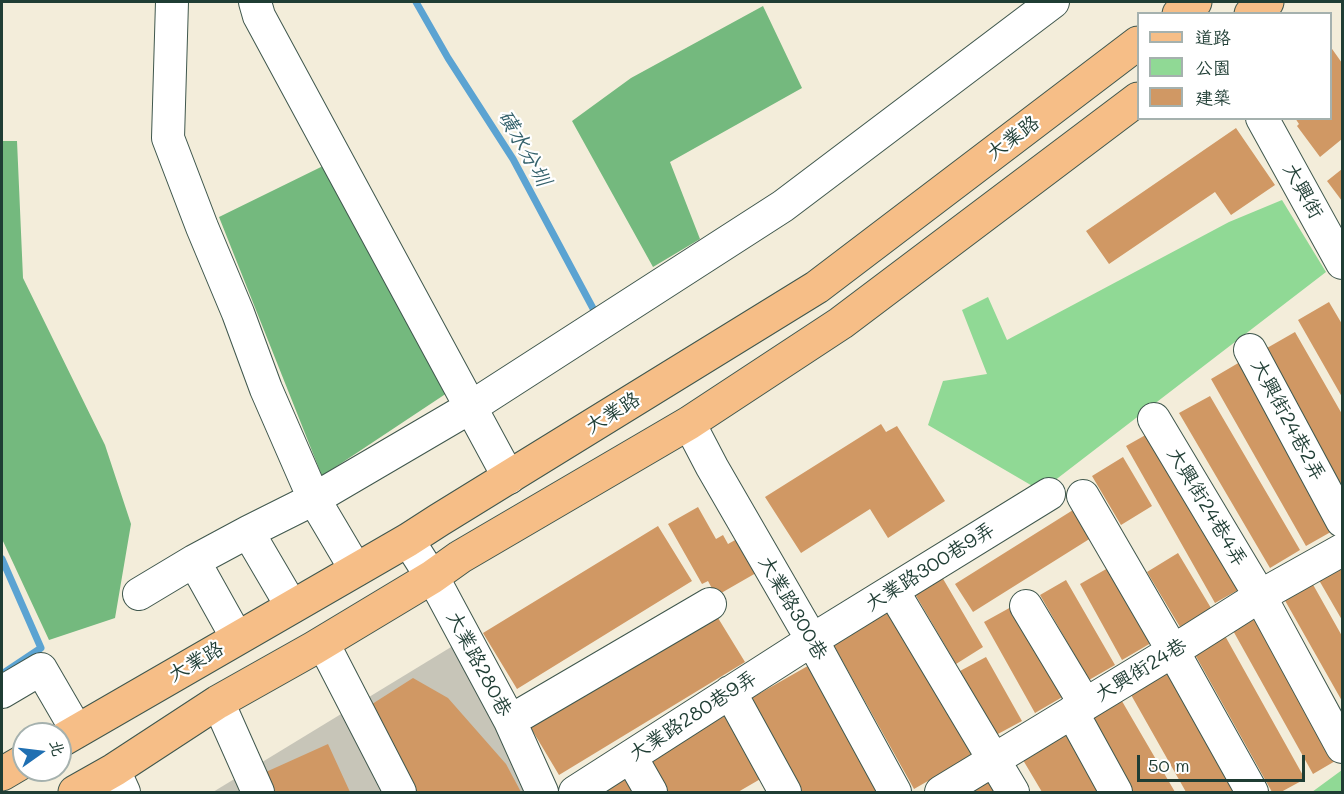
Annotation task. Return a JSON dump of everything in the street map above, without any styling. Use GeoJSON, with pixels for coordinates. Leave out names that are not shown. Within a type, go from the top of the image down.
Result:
{"type":"FeatureCollection","features":[{"type":"Feature","properties":{"kind":"main road"},"geometry":{"type":"LineString","coordinates":[[1254,12],[1268,2]]}},
{"type":"Feature","properties":{"kind":"main road","name":"大業路"},"geometry":{"type":"LineString","coordinates":[[72,734],[408,540],[817,287],[1137,44]]}},
{"type":"Feature","properties":{"kind":"main road"},"geometry":{"type":"LineString","coordinates":[[75,792],[119,781],[218,702],[323,643],[432,577],[460,557],[689,423],[841,323],[1137,100]]}},
{"type":"Feature","properties":{"kind":"street"},"geometry":{"type":"LineString","coordinates":[[172,2],[168,138],[266,389],[314,499],[356,570]]}},
{"type":"Feature","properties":{"kind":"street"},"geometry":{"type":"LineString","coordinates":[[255,2],[259,16],[509,478]]}},
{"type":"Feature","properties":{"kind":"street"},"geometry":{"type":"LineString","coordinates":[[139,594],[194,561],[314,499],[471,407],[783,206],[1053,2]]}},
{"type":"Feature","properties":{"kind":"street","name":"大興街"},"geometry":{"type":"LineString","coordinates":[[1263,120],[1342,263]]}},
{"type":"Feature","properties":{"kind":"street","name":"大興街24巷2弄"},"geometry":{"type":"LineString","coordinates":[[1250,350],[1342,522]]}},
{"type":"Feature","properties":{"kind":"street","name":"大興街24巷4弄"},"geometry":{"type":"LineString","coordinates":[[1154,419],[1260,596],[1342,747]]}},
{"type":"Feature","properties":{"kind":"street","name":"大業路300巷"},"geometry":{"type":"LineString","coordinates":[[689,423],[895,792]]}},
{"type":"Feature","properties":{"kind":"street","name":"大業路300巷9弄"},"geometry":{"type":"LineString","coordinates":[[812,640],[1049,494]]}},
{"type":"Feature","properties":{"kind":"street"},"geometry":{"type":"LineString","coordinates":[[1083,496],[1252,792]]}},
{"type":"Feature","properties":{"kind":"street"},"geometry":{"type":"LineString","coordinates":[[248,532],[292,607]]}},
{"type":"Feature","properties":{"kind":"street","name":"大業路280巷"},"geometry":{"type":"LineString","coordinates":[[408,540],[432,577],[510,722],[542,792]]}},
{"type":"Feature","properties":{"kind":"street","name":"大興街24巷"},"geometry":{"type":"LineString","coordinates":[[941,792],[1260,596],[1342,550]]}},
{"type":"Feature","properties":{"kind":"street"},"geometry":{"type":"LineString","coordinates":[[194,561],[237,638]]}},
{"type":"Feature","properties":{"kind":"street"},"geometry":{"type":"LineString","coordinates":[[893,591],[1013,792]]}},
{"type":"Feature","properties":{"kind":"street"},"geometry":{"type":"LineString","coordinates":[[510,722],[710,604]]}},
{"type":"Feature","properties":{"kind":"street"},"geometry":{"type":"LineString","coordinates":[[1026,606],[1078,708],[1116,792]]}},
{"type":"Feature","properties":{"kind":"street","name":"大業路280巷9弄"},"geometry":{"type":"LineString","coordinates":[[575,792],[812,640]]}},
{"type":"Feature","properties":{"kind":"street"},"geometry":{"type":"LineString","coordinates":[[323,643],[400,792]]}},
{"type":"Feature","properties":{"kind":"street"},"geometry":{"type":"LineString","coordinates":[[2,692],[41,669],[62,722]]}},
{"type":"Feature","properties":{"kind":"street"},"geometry":{"type":"LineString","coordinates":[[730,692],[785,792]]}},
{"type":"Feature","properties":{"kind":"street"},"geometry":{"type":"LineString","coordinates":[[218,702],[258,792]]}},
{"type":"Feature","properties":{"kind":"street"},"geometry":{"type":"LineString","coordinates":[[631,757],[651,792]]}},
{"type":"Feature","properties":{"kind":"shaded area"},"geometry":{"type":"Polygon","coordinates":[[[461,641],[533,792],[213,792],[461,641]]]}},
{"type":"Feature","properties":{"kind":"green space"},"geometry":{"type":"Polygon","coordinates":[[[763,6],[802,88],[670,162],[700,239],[653,267],[572,121],[631,78],[763,6]]]}},
{"type":"Feature","properties":{"kind":"green space"},"geometry":{"type":"Polygon","coordinates":[[[2,141],[17,141],[23,278],[105,445],[131,524],[115,618],[49,640],[2,539],[2,141]]]}},
{"type":"Feature","properties":{"kind":"green space"},"geometry":{"type":"Polygon","coordinates":[[[323,166],[447,393],[322,476],[219,217],[323,166]]]}},
{"type":"Feature","properties":{"kind":"green space"},"geometry":{"type":"Polygon","coordinates":[[[1282,200],[1326,272],[1041,491],[928,425],[943,381],[987,374],[962,310],[988,297],[1007,340],[1229,222],[1282,200]]]}},
{"type":"Feature","properties":{"kind":"green space"},"geometry":{"type":"Polygon","coordinates":[[[1342,770],[1342,792],[1312,792],[1342,770]]]}},
{"type":"Feature","properties":{"kind":"building"},"geometry":{"type":"Polygon","coordinates":[[[1332,49],[1342,63],[1342,139],[1320,157],[1297,126],[1299,124],[1296,120],[1332,120],[1332,49]]]}},
{"type":"Feature","properties":{"kind":"building"},"geometry":{"type":"Polygon","coordinates":[[[1236,128],[1275,185],[1231,215],[1215,192],[1109,264],[1086,231],[1236,128]]]}},
{"type":"Feature","properties":{"kind":"building"},"geometry":{"type":"Polygon","coordinates":[[[1342,169],[1342,201],[1327,181],[1342,169]]]}},
{"type":"Feature","properties":{"kind":"building"},"geometry":{"type":"Polygon","coordinates":[[[1329,302],[1342,324],[1342,397],[1298,320],[1329,302]]]}},
{"type":"Feature","properties":{"kind":"building"},"geometry":{"type":"Polygon","coordinates":[[[1295,332],[1342,414],[1342,495],[1260,352],[1295,332]]]}},
{"type":"Feature","properties":{"kind":"building"},"geometry":{"type":"Polygon","coordinates":[[[1240,362],[1336,529],[1306,546],[1211,379],[1240,362]]]}},
{"type":"Feature","properties":{"kind":"building"},"geometry":{"type":"Polygon","coordinates":[[[1210,396],[1300,550],[1270,568],[1179,413],[1210,396]]]}},
{"type":"Feature","properties":{"kind":"building"},"geometry":{"type":"Polygon","coordinates":[[[881,424],[886,432],[897,426],[945,501],[888,538],[870,509],[801,553],[765,497],[881,424]]]}},
{"type":"Feature","properties":{"kind":"building"},"geometry":{"type":"Polygon","coordinates":[[[1158,428],[1247,585],[1215,603],[1126,446],[1158,428]]]}},
{"type":"Feature","properties":{"kind":"building"},"geometry":{"type":"Polygon","coordinates":[[[1123,457],[1152,506],[1121,525],[1092,476],[1123,457]]]}},
{"type":"Feature","properties":{"kind":"building"},"geometry":{"type":"Polygon","coordinates":[[[698,507],[716,539],[723,535],[728,544],[737,539],[756,573],[716,596],[708,581],[702,584],[668,524],[698,507]]]}},
{"type":"Feature","properties":{"kind":"building"},"geometry":{"type":"Polygon","coordinates":[[[1073,510],[1091,538],[973,612],[955,584],[1073,510]]]}},
{"type":"Feature","properties":{"kind":"building"},"geometry":{"type":"Polygon","coordinates":[[[658,526],[692,581],[517,689],[483,633],[658,526]]]}},
{"type":"Feature","properties":{"kind":"building"},"geometry":{"type":"Polygon","coordinates":[[[1178,553],[1211,608],[1180,627],[1147,572],[1178,553]]]}},
{"type":"Feature","properties":{"kind":"building"},"geometry":{"type":"Polygon","coordinates":[[[1342,560],[1342,620],[1316,575],[1342,560]]]}},
{"type":"Feature","properties":{"kind":"building"},"geometry":{"type":"Polygon","coordinates":[[[1108,568],[1151,643],[1122,660],[1080,584],[1108,568]]]}},
{"type":"Feature","properties":{"kind":"building"},"geometry":{"type":"Polygon","coordinates":[[[942,577],[983,647],[956,664],[915,594],[942,577]]]}},
{"type":"Feature","properties":{"kind":"building"},"geometry":{"type":"Polygon","coordinates":[[[1066,580],[1115,665],[1089,680],[1040,595],[1066,580]]]}},
{"type":"Feature","properties":{"kind":"building"},"geometry":{"type":"Polygon","coordinates":[[[1311,581],[1342,636],[1342,701],[1283,597],[1311,581]]]}},
{"type":"Feature","properties":{"kind":"building"},"geometry":{"type":"Polygon","coordinates":[[[707,600],[745,662],[559,775],[522,713],[707,600]]]}},
{"type":"Feature","properties":{"kind":"building"},"geometry":{"type":"Polygon","coordinates":[[[1013,606],[1064,696],[1035,713],[984,622],[1013,606]]]}},
{"type":"Feature","properties":{"kind":"building"},"geometry":{"type":"Polygon","coordinates":[[[898,607],[980,751],[914,789],[833,644],[898,607]]]}},
{"type":"Feature","properties":{"kind":"building"},"geometry":{"type":"Polygon","coordinates":[[[1264,608],[1342,757],[1313,774],[1231,627],[1264,608]]]}},
{"type":"Feature","properties":{"kind":"building"},"geometry":{"type":"Polygon","coordinates":[[[1224,634],[1305,779],[1281,792],[1272,792],[1193,651],[1224,634]]]}},
{"type":"Feature","properties":{"kind":"building"},"geometry":{"type":"Polygon","coordinates":[[[986,657],[1022,721],[996,735],[960,671],[986,657]]]}},
{"type":"Feature","properties":{"kind":"building"},"geometry":{"type":"Polygon","coordinates":[[[813,663],[886,792],[801,792],[748,700],[813,663]]]}},
{"type":"Feature","properties":{"kind":"building"},"geometry":{"type":"Polygon","coordinates":[[[1171,670],[1240,792],[1186,792],[1130,693],[1171,670]]]}},
{"type":"Feature","properties":{"kind":"building"},"geometry":{"type":"Polygon","coordinates":[[[413,678],[448,698],[506,764],[521,792],[412,792],[369,706],[413,678]]]}},
{"type":"Feature","properties":{"kind":"building"},"geometry":{"type":"Polygon","coordinates":[[[1119,696],[1175,792],[1130,792],[1086,716],[1119,696]]]}},
{"type":"Feature","properties":{"kind":"building"},"geometry":{"type":"Polygon","coordinates":[[[733,711],[769,774],[738,792],[662,792],[645,763],[733,711]]]}},
{"type":"Feature","properties":{"kind":"building"},"geometry":{"type":"Polygon","coordinates":[[[1065,729],[1101,792],[1042,792],[1020,755],[1065,729]]]}},
{"type":"Feature","properties":{"kind":"building"},"geometry":{"type":"Polygon","coordinates":[[[328,744],[350,792],[265,792],[257,776],[328,744]]]}},
{"type":"Feature","properties":{"kind":"building"},"geometry":{"type":"Polygon","coordinates":[[[630,773],[641,792],[595,792],[630,773]]]}},
{"type":"Feature","properties":{"kind":"building"},"geometry":{"type":"Polygon","coordinates":[[[993,776],[1002,792],[964,792],[993,776]]]}},
{"type":"Feature","properties":{"kind":"waterway","name":"磺水分圳"},"geometry":{"type":"LineString","coordinates":[[416,2],[448,58],[513,159],[596,314]]}},
{"type":"Feature","properties":{"kind":"waterway"},"geometry":{"type":"LineString","coordinates":[[2,559],[41,648],[2,674]]}}]}
